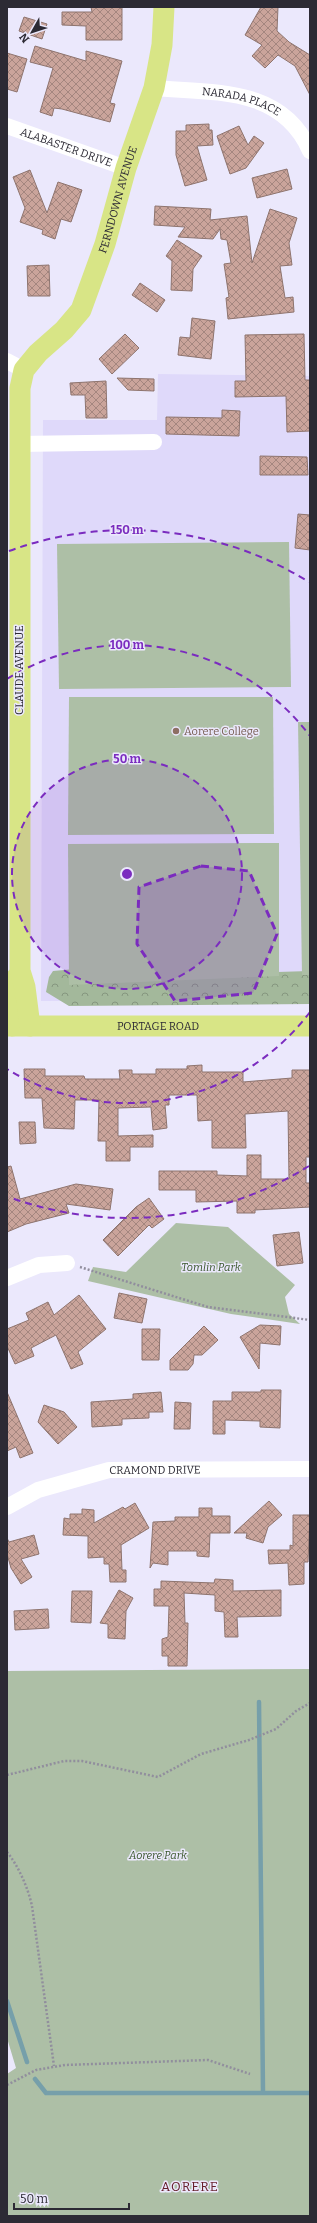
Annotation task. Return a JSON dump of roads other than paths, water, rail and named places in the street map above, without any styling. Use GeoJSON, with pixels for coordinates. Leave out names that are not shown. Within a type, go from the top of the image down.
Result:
{"type":"FeatureCollection","features":[{"type":"Feature","properties":{"kind":"main road","name":"FERNDOWN AVENUE"},"geometry":{"type":"LineString","coordinates":[[15,366],[38,353],[64,330],[81,310],[105,244],[126,168],[154,88],[162,45],[164,7]]}},
{"type":"Feature","properties":{"kind":"main road","name":"CLAUDE AVENUE"},"geometry":{"type":"LineString","coordinates":[[15,366],[20,388],[18,444],[20,971],[25,987],[16,1026]]}},
{"type":"Feature","properties":{"kind":"main road","name":"PORTAGE ROAD"},"geometry":{"type":"LineString","coordinates":[[16,1026],[310,1026]]}},
{"type":"Feature","properties":{"kind":"street","name":"NARADA PLACE"},"geometry":{"type":"LineString","coordinates":[[154,88],[231,93],[257,100],[278,111],[292,124],[306,142],[310,151]]}},
{"type":"Feature","properties":{"kind":"street","name":"ALABASTER DRIVE"},"geometry":{"type":"LineString","coordinates":[[7,126],[126,168]]}},
{"type":"Feature","properties":{"kind":"street"},"geometry":{"type":"LineString","coordinates":[[18,444],[154,442]]}},
{"type":"Feature","properties":{"kind":"street"},"geometry":{"type":"LineString","coordinates":[[7,1278],[40,1265],[67,1263]]}},
{"type":"Feature","properties":{"kind":"street","name":"CRAMOND DRIVE"},"geometry":{"type":"LineString","coordinates":[[7,1507],[38,1490],[109,1470],[310,1469]]}},
{"type":"Feature","properties":{"kind":"waterway"},"geometry":{"type":"LineString","coordinates":[[259,1702],[263,2092]]}},
{"type":"Feature","properties":{"kind":"waterway"},"geometry":{"type":"LineString","coordinates":[[7,2001],[27,2062]]}},
{"type":"Feature","properties":{"kind":"waterway"},"geometry":{"type":"LineString","coordinates":[[35,2079],[46,2093],[310,2093]]}},
{"type":"Feature","properties":{"kind":"place","name":"Aorere College"},"geometry":{"type":"Point","coordinates":[176,731]}},
{"type":"Feature","properties":{"kind":"district","name":"AORERE"},"geometry":{"type":"Point","coordinates":[190,2186]}},
{"type":"Feature","properties":{"kind":"park label","name":"Tomlin Park"},"geometry":{"type":"Point","coordinates":[211,1267]}},
{"type":"Feature","properties":{"kind":"park label","name":"Aorere Park"},"geometry":{"type":"Point","coordinates":[158,1855]}}]}
